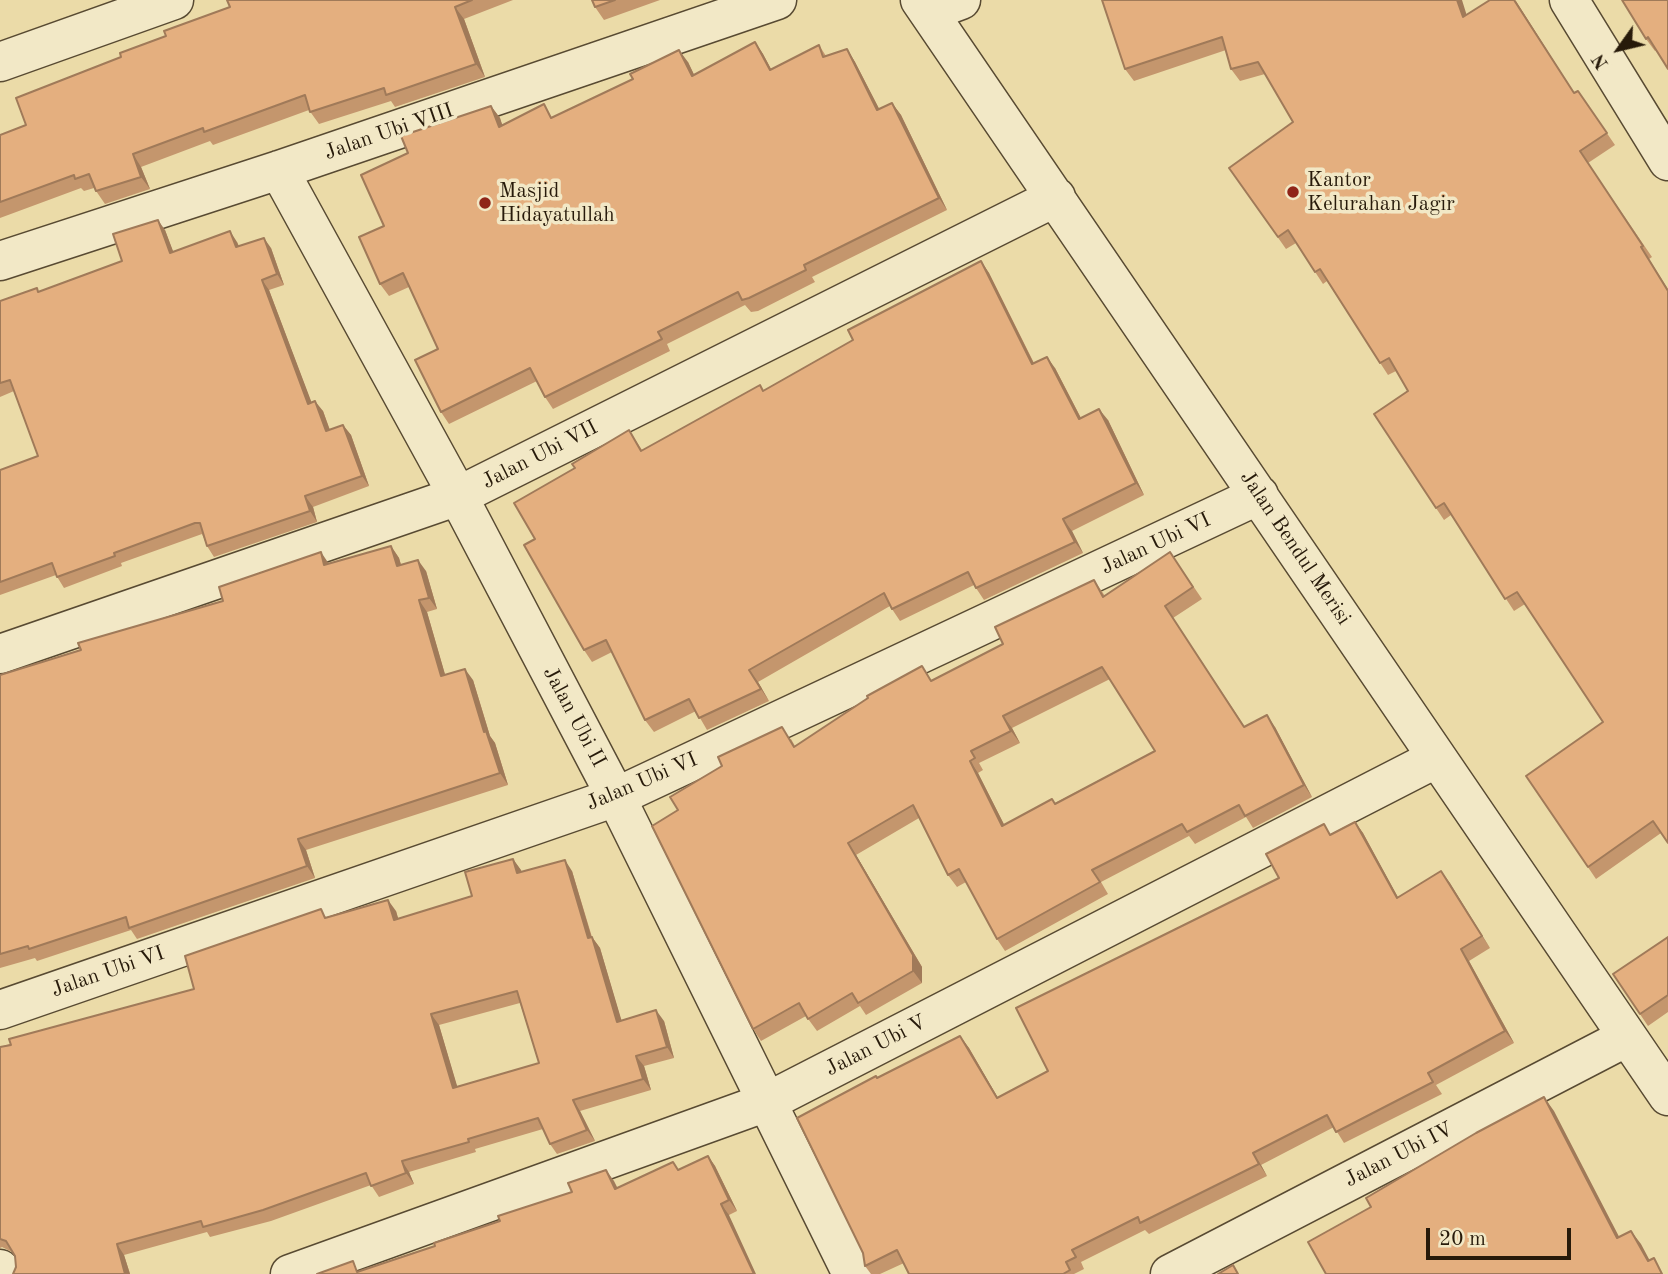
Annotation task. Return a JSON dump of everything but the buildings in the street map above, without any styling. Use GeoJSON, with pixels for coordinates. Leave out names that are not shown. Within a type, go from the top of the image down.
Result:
{"type":"FeatureCollection","features":[{"type":"Feature","properties":{"kind":"street"},"geometry":{"type":"LineString","coordinates":[[0,62],[174,0]]}},
{"type":"Feature","properties":{"kind":"street","name":"Jalan Ubi VIII"},"geometry":{"type":"LineString","coordinates":[[0,261],[279,170],[777,0]]}},
{"type":"Feature","properties":{"kind":"street"},"geometry":{"type":"LineString","coordinates":[[1569,0],[1668,161]]}},
{"type":"Feature","properties":{"kind":"street","name":"Jalan Bendul Merisi"},"geometry":{"type":"LineString","coordinates":[[937,4],[1056,197],[1668,1096]]}},
{"type":"Feature","properties":{"kind":"street","name":"Jalan Ubi II"},"geometry":{"type":"LineString","coordinates":[[279,170],[458,496],[616,797],[852,1274]]}},
{"type":"Feature","properties":{"kind":"street","name":"Jalan Ubi VII"},"geometry":{"type":"LineString","coordinates":[[0,654],[458,496],[1056,197]]}},
{"type":"Feature","properties":{"kind":"street","name":"Jalan Ubi VI"},"geometry":{"type":"LineString","coordinates":[[0,1010],[616,797],[1259,495]]}},
{"type":"Feature","properties":{"kind":"street","name":"Jalan Ubi V"},"geometry":{"type":"LineString","coordinates":[[290,1274],[767,1102],[1437,758]]}},
{"type":"Feature","properties":{"kind":"street","name":"Jalan Ubi IV"},"geometry":{"type":"LineString","coordinates":[[1170,1274],[1628,1037]]}},
{"type":"Feature","properties":{"kind":"place","name":"Kantor Kelurahan Jagir"},"geometry":{"type":"Point","coordinates":[1293,192]}},
{"type":"Feature","properties":{"kind":"place","name":"Masjid Hidayatullah"},"geometry":{"type":"Point","coordinates":[485,203]}}]}
